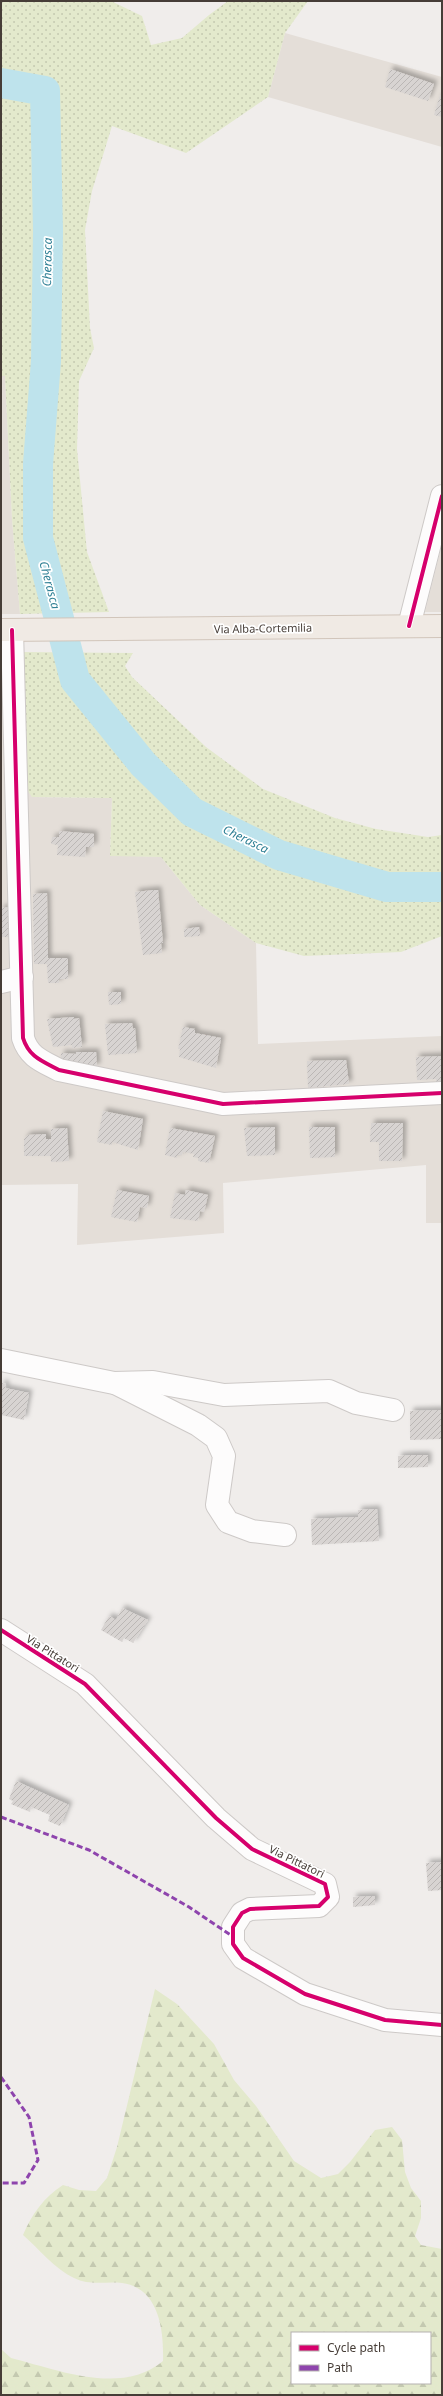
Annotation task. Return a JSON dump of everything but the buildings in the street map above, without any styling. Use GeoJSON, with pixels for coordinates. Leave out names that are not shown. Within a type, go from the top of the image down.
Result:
{"type":"FeatureCollection","features":[{"type":"Feature","properties":{"kind":"main road","name":"Via Alba-Cortemilia"},"geometry":{"type":"LineString","coordinates":[[11,630],[442,626]]}},
{"type":"Feature","properties":{"kind":"street"},"geometry":{"type":"LineString","coordinates":[[409,626],[442,496]]}},
{"type":"Feature","properties":{"kind":"street"},"geometry":{"type":"LineString","coordinates":[[11,630],[11,980],[23,1038],[27,1050],[40,1060],[59,1070],[223,1104],[442,1093]]}},
{"type":"Feature","properties":{"kind":"street"},"geometry":{"type":"LineString","coordinates":[[1,1360],[116,1383],[153,1382],[224,1394],[329,1391],[356,1403],[393,1410]]}},
{"type":"Feature","properties":{"kind":"street"},"geometry":{"type":"LineString","coordinates":[[116,1383],[198,1425],[216,1438],[224,1456],[217,1505],[228,1522],[252,1531],[285,1535]]}},
{"type":"Feature","properties":{"kind":"street","name":"Via Pittatori"},"geometry":{"type":"LineString","coordinates":[[1,1630],[85,1684],[216,1818],[252,1849],[325,1884],[328,1897],[319,1906],[250,1909],[242,1913],[233,1927],[232,1936],[233,1944],[243,1958],[305,1994],[385,2020],[442,2025]]}},
{"type":"Feature","properties":{"kind":"shaded area"},"geometry":{"type":"Polygon","coordinates":[[[285,33],[442,77],[442,147],[268,97],[285,33]]]}},
{"type":"Feature","properties":{"kind":"shaded area"},"geometry":{"type":"Polygon","coordinates":[[[1,376],[5,376],[12,519],[20,614],[1,614],[1,376]]]}},
{"type":"Feature","properties":{"kind":"shaded area"},"geometry":{"type":"Polygon","coordinates":[[[442,544],[442,612],[425,612],[442,544]]]}},
{"type":"Feature","properties":{"kind":"shaded area"},"geometry":{"type":"Polygon","coordinates":[[[1,650],[20,652],[32,797],[112,798],[110,855],[161,857],[200,905],[256,943],[258,1044],[442,1036],[442,1223],[426,1223],[426,1165],[223,1183],[224,1233],[77,1245],[78,1184],[2,1185],[1,650]]]}},
{"type":"Feature","properties":{"kind":"green space"},"geometry":{"type":"Polygon","coordinates":[[[1,1],[111,1],[142,16],[151,45],[182,38],[228,1],[308,1],[285,33],[268,97],[186,153],[112,126],[92,191],[85,230],[90,328],[94,348],[79,381],[77,449],[87,552],[109,612],[20,614],[12,519],[5,376],[1,376],[1,1]]]}},
{"type":"Feature","properties":{"kind":"green space"},"geometry":{"type":"Polygon","coordinates":[[[20,652],[133,653],[125,666],[132,677],[206,747],[263,789],[335,818],[376,829],[428,837],[442,835],[442,936],[401,952],[304,956],[256,943],[200,905],[161,857],[110,856],[112,798],[32,797],[24,786],[20,652]]]}},
{"type":"Feature","properties":{"kind":"green space"},"geometry":{"type":"Polygon","coordinates":[[[155,1989],[177,2004],[214,2044],[234,2080],[256,2106],[294,2161],[321,2178],[338,2174],[350,2162],[375,2130],[392,2127],[402,2140],[405,2172],[411,2188],[421,2201],[421,2218],[415,2236],[421,2245],[442,2249],[442,2395],[1,2395],[1,2349],[11,2358],[69,2373],[109,2379],[128,2377],[146,2371],[163,2361],[162,2336],[157,2312],[144,2293],[134,2287],[122,2283],[92,2283],[74,2278],[54,2264],[23,2235],[30,2220],[39,2207],[50,2195],[63,2185],[79,2190],[96,2191],[107,2178],[117,2147],[155,1989]]]}},
{"type":"Feature","properties":{"kind":"waterway","name":"Cherasca"},"geometry":{"type":"LineString","coordinates":[[1,83],[45,91],[48,231],[46,361],[38,464],[38,538],[75,680],[143,764],[192,812],[279,855],[387,887],[442,887]]}},
{"type":"Feature","properties":{"kind":"marked path"},"geometry":{"type":"LineString","coordinates":[[1,1817],[89,1850],[189,1907],[232,1936]]}},
{"type":"Feature","properties":{"kind":"marked path"},"geometry":{"type":"LineString","coordinates":[[1,2077],[29,2117],[38,2160],[24,2183],[1,2183]]}},
{"type":"Feature","properties":{"kind":"cycle path"},"geometry":{"type":"LineString","coordinates":[[409,626],[442,496]]}},
{"type":"Feature","properties":{"kind":"cycle path"},"geometry":{"type":"LineString","coordinates":[[12,630],[23,1038],[29,1050],[37,1058],[59,1070],[223,1104],[442,1093]]}},
{"type":"Feature","properties":{"kind":"cycle path"},"geometry":{"type":"LineString","coordinates":[[1,1630],[85,1684],[216,1818],[252,1849],[325,1884],[328,1897],[319,1906],[250,1909],[242,1913],[233,1927],[233,1944],[243,1958],[305,1994],[385,2020],[442,2025]]}}]}
